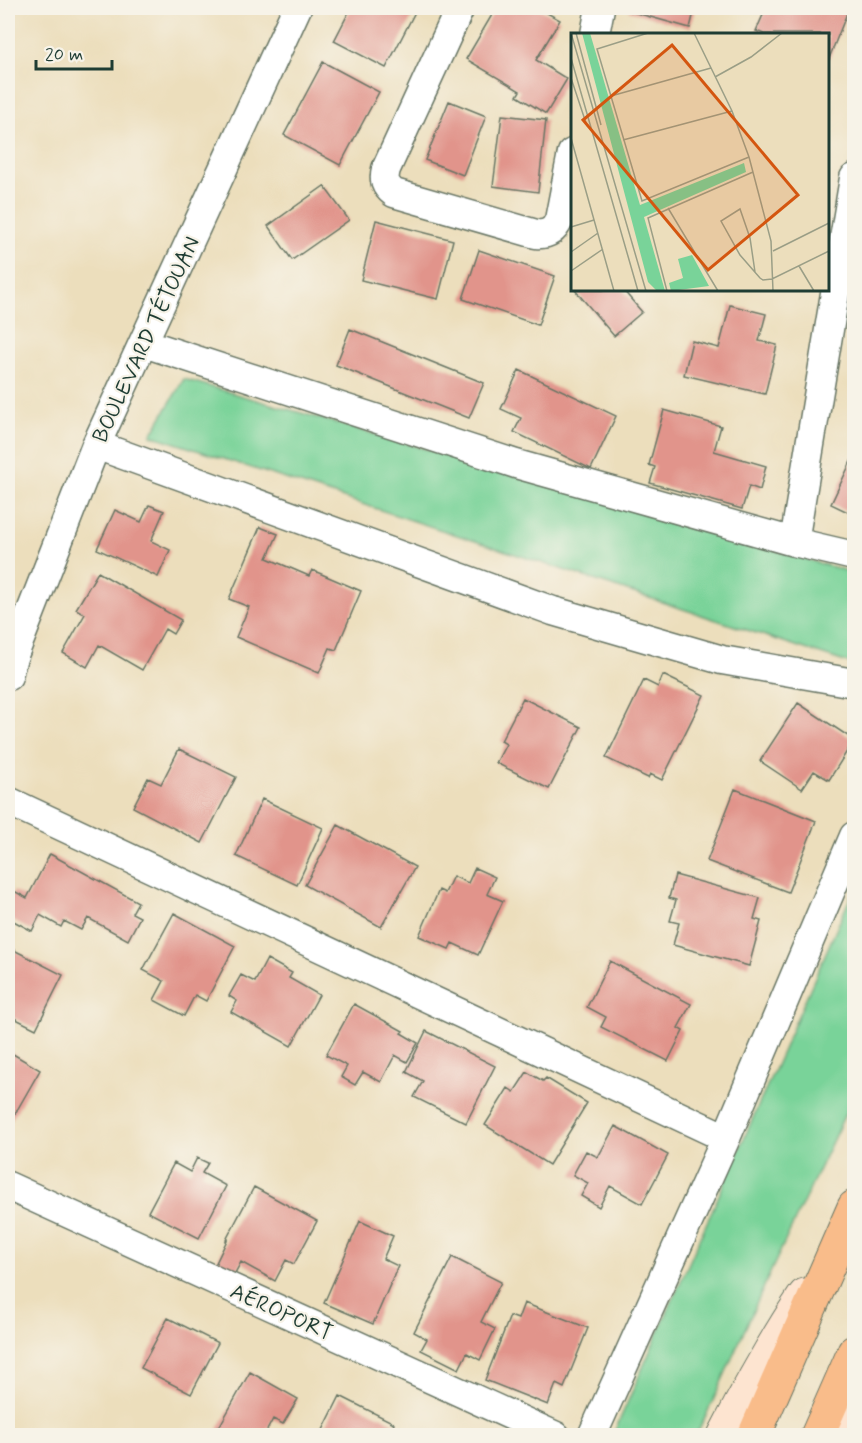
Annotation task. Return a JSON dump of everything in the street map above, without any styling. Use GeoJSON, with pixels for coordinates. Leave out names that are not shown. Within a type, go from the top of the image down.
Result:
{"type":"FeatureCollection","features":[{"type":"Feature","properties":{"kind":"highway"},"geometry":{"type":"LineString","coordinates":[[754,1436],[855,1207]]}},
{"type":"Feature","properties":{"kind":"highway"},"geometry":{"type":"LineString","coordinates":[[818,1436],[855,1352]]}},
{"type":"Feature","properties":{"kind":"main road"},"geometry":{"type":"LineString","coordinates":[[724,1436],[750,1384],[788,1321],[833,1254]]}},
{"type":"Feature","properties":{"kind":"main road"},"geometry":{"type":"LineString","coordinates":[[847,1436],[855,1415]]}},
{"type":"Feature","properties":{"kind":"street","name":"BOULEVARD TÉTOUAN"},"geometry":{"type":"LineString","coordinates":[[8,675],[96,445],[297,8]]}},
{"type":"Feature","properties":{"kind":"street"},"geometry":{"type":"LineString","coordinates":[[460,8],[386,169],[384,177],[388,188],[394,193],[536,234],[547,234],[556,227],[559,220],[571,163]]}},
{"type":"Feature","properties":{"kind":"street"},"geometry":{"type":"LineString","coordinates":[[595,33],[600,8]]}},
{"type":"Feature","properties":{"kind":"street"},"geometry":{"type":"LineString","coordinates":[[794,542],[855,178]]}},
{"type":"Feature","properties":{"kind":"street"},"geometry":{"type":"LineString","coordinates":[[144,343],[516,464],[794,542],[855,556]]}},
{"type":"Feature","properties":{"kind":"street"},"geometry":{"type":"LineString","coordinates":[[96,445],[552,611],[722,660],[855,683]]}},
{"type":"Feature","properties":{"kind":"street"},"geometry":{"type":"LineString","coordinates":[[8,801],[726,1138]]}},
{"type":"Feature","properties":{"kind":"street"},"geometry":{"type":"LineString","coordinates":[[592,1436],[726,1138],[855,836]]}},
{"type":"Feature","properties":{"kind":"street","name":"AÉROPORT"},"geometry":{"type":"LineString","coordinates":[[8,1186],[556,1436]]}},
{"type":"Feature","properties":{"kind":"green space"},"geometry":{"type":"Polygon","coordinates":[[[184,379],[854,573],[854,665],[151,435],[184,379]]]}},
{"type":"Feature","properties":{"kind":"green space"},"geometry":{"type":"Polygon","coordinates":[[[854,889],[854,1095],[696,1435],[613,1435],[854,889]]]}},
{"type":"Feature","properties":{"kind":"building"},"geometry":{"type":"Polygon","coordinates":[[[351,8],[417,8],[386,68],[334,41],[351,8]]]}},
{"type":"Feature","properties":{"kind":"building"},"geometry":{"type":"Polygon","coordinates":[[[496,8],[538,8],[560,20],[536,60],[567,79],[546,114],[517,96],[520,91],[466,59],[496,8]]]}},
{"type":"Feature","properties":{"kind":"building"},"geometry":{"type":"Polygon","coordinates":[[[630,8],[695,8],[690,28],[629,11],[630,8]]]}},
{"type":"Feature","properties":{"kind":"building"},"geometry":{"type":"Polygon","coordinates":[[[766,8],[849,8],[829,58],[829,33],[761,33],[756,31],[766,8]]]}},
{"type":"Feature","properties":{"kind":"building"},"geometry":{"type":"Polygon","coordinates":[[[323,62],[379,92],[340,165],[284,135],[323,62]]]}},
{"type":"Feature","properties":{"kind":"building"},"geometry":{"type":"Polygon","coordinates":[[[449,101],[486,116],[463,175],[425,160],[449,101]]]}},
{"type":"Feature","properties":{"kind":"building"},"geometry":{"type":"Polygon","coordinates":[[[502,115],[546,120],[538,192],[493,186],[502,115]]]}},
{"type":"Feature","properties":{"kind":"building"},"geometry":{"type":"Polygon","coordinates":[[[324,186],[349,220],[292,260],[268,226],[324,186]]]}},
{"type":"Feature","properties":{"kind":"building"},"geometry":{"type":"Polygon","coordinates":[[[376,220],[453,240],[438,299],[361,280],[376,220]]]}},
{"type":"Feature","properties":{"kind":"building"},"geometry":{"type":"Polygon","coordinates":[[[479,250],[555,276],[538,325],[463,299],[479,250]]]}},
{"type":"Feature","properties":{"kind":"building"},"geometry":{"type":"Polygon","coordinates":[[[576,291],[624,291],[642,312],[614,336],[576,291]]]}},
{"type":"Feature","properties":{"kind":"building"},"geometry":{"type":"Polygon","coordinates":[[[730,305],[766,314],[759,341],[777,345],[765,394],[684,375],[692,341],[719,348],[730,305]]]}},
{"type":"Feature","properties":{"kind":"building"},"geometry":{"type":"Polygon","coordinates":[[[350,329],[484,383],[469,418],[336,365],[350,329]]]}},
{"type":"Feature","properties":{"kind":"building"},"geometry":{"type":"Polygon","coordinates":[[[519,370],[616,416],[591,469],[514,432],[521,418],[501,409],[519,370]]]}},
{"type":"Feature","properties":{"kind":"building"},"geometry":{"type":"Polygon","coordinates":[[[664,410],[721,426],[714,451],[766,466],[760,490],[749,486],[742,509],[650,483],[655,467],[649,465],[664,410]]]}},
{"type":"Feature","properties":{"kind":"building"},"geometry":{"type":"Polygon","coordinates":[[[854,455],[854,515],[831,504],[854,455]]]}},
{"type":"Feature","properties":{"kind":"building"},"geometry":{"type":"Polygon","coordinates":[[[149,505],[164,511],[151,541],[170,550],[158,577],[97,549],[115,510],[141,522],[149,505]]]}},
{"type":"Feature","properties":{"kind":"building"},"geometry":{"type":"Polygon","coordinates":[[[260,527],[278,534],[267,558],[309,576],[312,570],[361,591],[336,650],[330,648],[319,673],[236,637],[249,607],[229,599],[260,527]]]}},
{"type":"Feature","properties":{"kind":"building"},"geometry":{"type":"Polygon","coordinates":[[[98,572],[181,620],[173,634],[165,629],[142,670],[99,645],[87,667],[63,653],[85,614],[76,609],[98,572]]]}},
{"type":"Feature","properties":{"kind":"building"},"geometry":{"type":"Polygon","coordinates":[[[663,675],[704,695],[662,780],[650,774],[648,778],[606,758],[644,680],[658,687],[663,675]]]}},
{"type":"Feature","properties":{"kind":"building"},"geometry":{"type":"Polygon","coordinates":[[[523,698],[581,727],[549,789],[496,763],[506,744],[501,741],[523,698]]]}},
{"type":"Feature","properties":{"kind":"building"},"geometry":{"type":"Polygon","coordinates":[[[798,703],[854,740],[829,780],[814,771],[802,789],[760,761],[798,703]]]}},
{"type":"Feature","properties":{"kind":"building"},"geometry":{"type":"Polygon","coordinates":[[[179,749],[236,777],[202,843],[133,807],[148,778],[161,784],[179,749]]]}},
{"type":"Feature","properties":{"kind":"building"},"geometry":{"type":"Polygon","coordinates":[[[735,789],[816,821],[788,892],[707,861],[735,789]]]}},
{"type":"Feature","properties":{"kind":"building"},"geometry":{"type":"Polygon","coordinates":[[[262,799],[323,828],[297,885],[236,856],[262,799]]]}},
{"type":"Feature","properties":{"kind":"building"},"geometry":{"type":"Polygon","coordinates":[[[338,825],[415,867],[381,927],[305,885],[338,825]]]}},
{"type":"Feature","properties":{"kind":"building"},"geometry":{"type":"Polygon","coordinates":[[[50,854],[138,902],[132,913],[140,917],[128,940],[88,918],[81,930],[64,921],[61,927],[40,915],[32,931],[8,918],[8,903],[14,891],[27,898],[50,854]]]}},
{"type":"Feature","properties":{"kind":"building"},"geometry":{"type":"Polygon","coordinates":[[[475,868],[495,877],[487,894],[503,901],[478,955],[452,943],[449,949],[419,936],[439,890],[445,893],[453,876],[468,883],[475,868]]]}},
{"type":"Feature","properties":{"kind":"building"},"geometry":{"type":"Polygon","coordinates":[[[675,875],[760,898],[754,919],[761,921],[749,966],[673,945],[679,923],[670,921],[676,900],[669,898],[675,875]]]}},
{"type":"Feature","properties":{"kind":"building"},"geometry":{"type":"Polygon","coordinates":[[[174,913],[235,946],[206,1001],[195,995],[184,1016],[154,1000],[164,981],[143,970],[174,913]]]}},
{"type":"Feature","properties":{"kind":"building"},"geometry":{"type":"Polygon","coordinates":[[[8,947],[63,975],[36,1029],[8,1015],[8,947]]]}},
{"type":"Feature","properties":{"kind":"building"},"geometry":{"type":"Polygon","coordinates":[[[267,959],[292,973],[289,978],[319,995],[291,1046],[231,1012],[237,1001],[229,996],[241,975],[255,982],[267,959]]]}},
{"type":"Feature","properties":{"kind":"building"},"geometry":{"type":"Polygon","coordinates":[[[610,961],[691,1004],[678,1028],[683,1031],[668,1061],[601,1027],[606,1017],[587,1007],[610,961]]]}},
{"type":"Feature","properties":{"kind":"building"},"geometry":{"type":"Polygon","coordinates":[[[354,1004],[403,1031],[401,1033],[418,1043],[407,1062],[395,1055],[381,1082],[363,1072],[355,1085],[341,1077],[347,1066],[326,1055],[354,1004]]]}},
{"type":"Feature","properties":{"kind":"building"},"geometry":{"type":"Polygon","coordinates":[[[426,1031],[495,1066],[466,1123],[414,1097],[423,1081],[406,1072],[426,1031]]]}},
{"type":"Feature","properties":{"kind":"building"},"geometry":{"type":"Polygon","coordinates":[[[8,1051],[40,1070],[8,1126],[8,1051]]]}},
{"type":"Feature","properties":{"kind":"building"},"geometry":{"type":"Polygon","coordinates":[[[527,1072],[543,1081],[546,1078],[587,1103],[549,1165],[485,1125],[508,1088],[514,1092],[527,1072]]]}},
{"type":"Feature","properties":{"kind":"building"},"geometry":{"type":"Polygon","coordinates":[[[615,1126],[668,1155],[642,1204],[610,1186],[599,1207],[581,1196],[588,1183],[573,1175],[586,1151],[598,1157],[615,1126]]]}},
{"type":"Feature","properties":{"kind":"building"},"geometry":{"type":"Polygon","coordinates":[[[197,1158],[208,1163],[202,1173],[226,1186],[199,1238],[148,1212],[174,1163],[190,1172],[197,1158]]]}},
{"type":"Feature","properties":{"kind":"building"},"geometry":{"type":"Polygon","coordinates":[[[254,1187],[317,1221],[294,1264],[286,1260],[275,1281],[241,1262],[234,1275],[215,1265],[254,1187]]]}},
{"type":"Feature","properties":{"kind":"building"},"geometry":{"type":"Polygon","coordinates":[[[360,1221],[393,1236],[383,1259],[398,1266],[373,1324],[324,1303],[360,1221]]]}},
{"type":"Feature","properties":{"kind":"building"},"geometry":{"type":"Polygon","coordinates":[[[452,1257],[501,1282],[481,1322],[495,1329],[480,1360],[467,1353],[459,1369],[421,1350],[427,1339],[414,1332],[452,1257]]]}},
{"type":"Feature","properties":{"kind":"building"},"geometry":{"type":"Polygon","coordinates":[[[524,1303],[588,1328],[564,1388],[556,1384],[548,1405],[485,1380],[510,1316],[518,1319],[524,1303]]]}},
{"type":"Feature","properties":{"kind":"building"},"geometry":{"type":"Polygon","coordinates":[[[168,1318],[218,1343],[191,1394],[141,1368],[168,1318]]]}},
{"type":"Feature","properties":{"kind":"building"},"geometry":{"type":"Polygon","coordinates":[[[250,1372],[298,1399],[283,1424],[273,1419],[264,1436],[229,1436],[218,1429],[250,1372]]]}},
{"type":"Feature","properties":{"kind":"building"},"geometry":{"type":"Polygon","coordinates":[[[340,1396],[394,1423],[388,1436],[320,1436],[340,1396]]]}}]}
